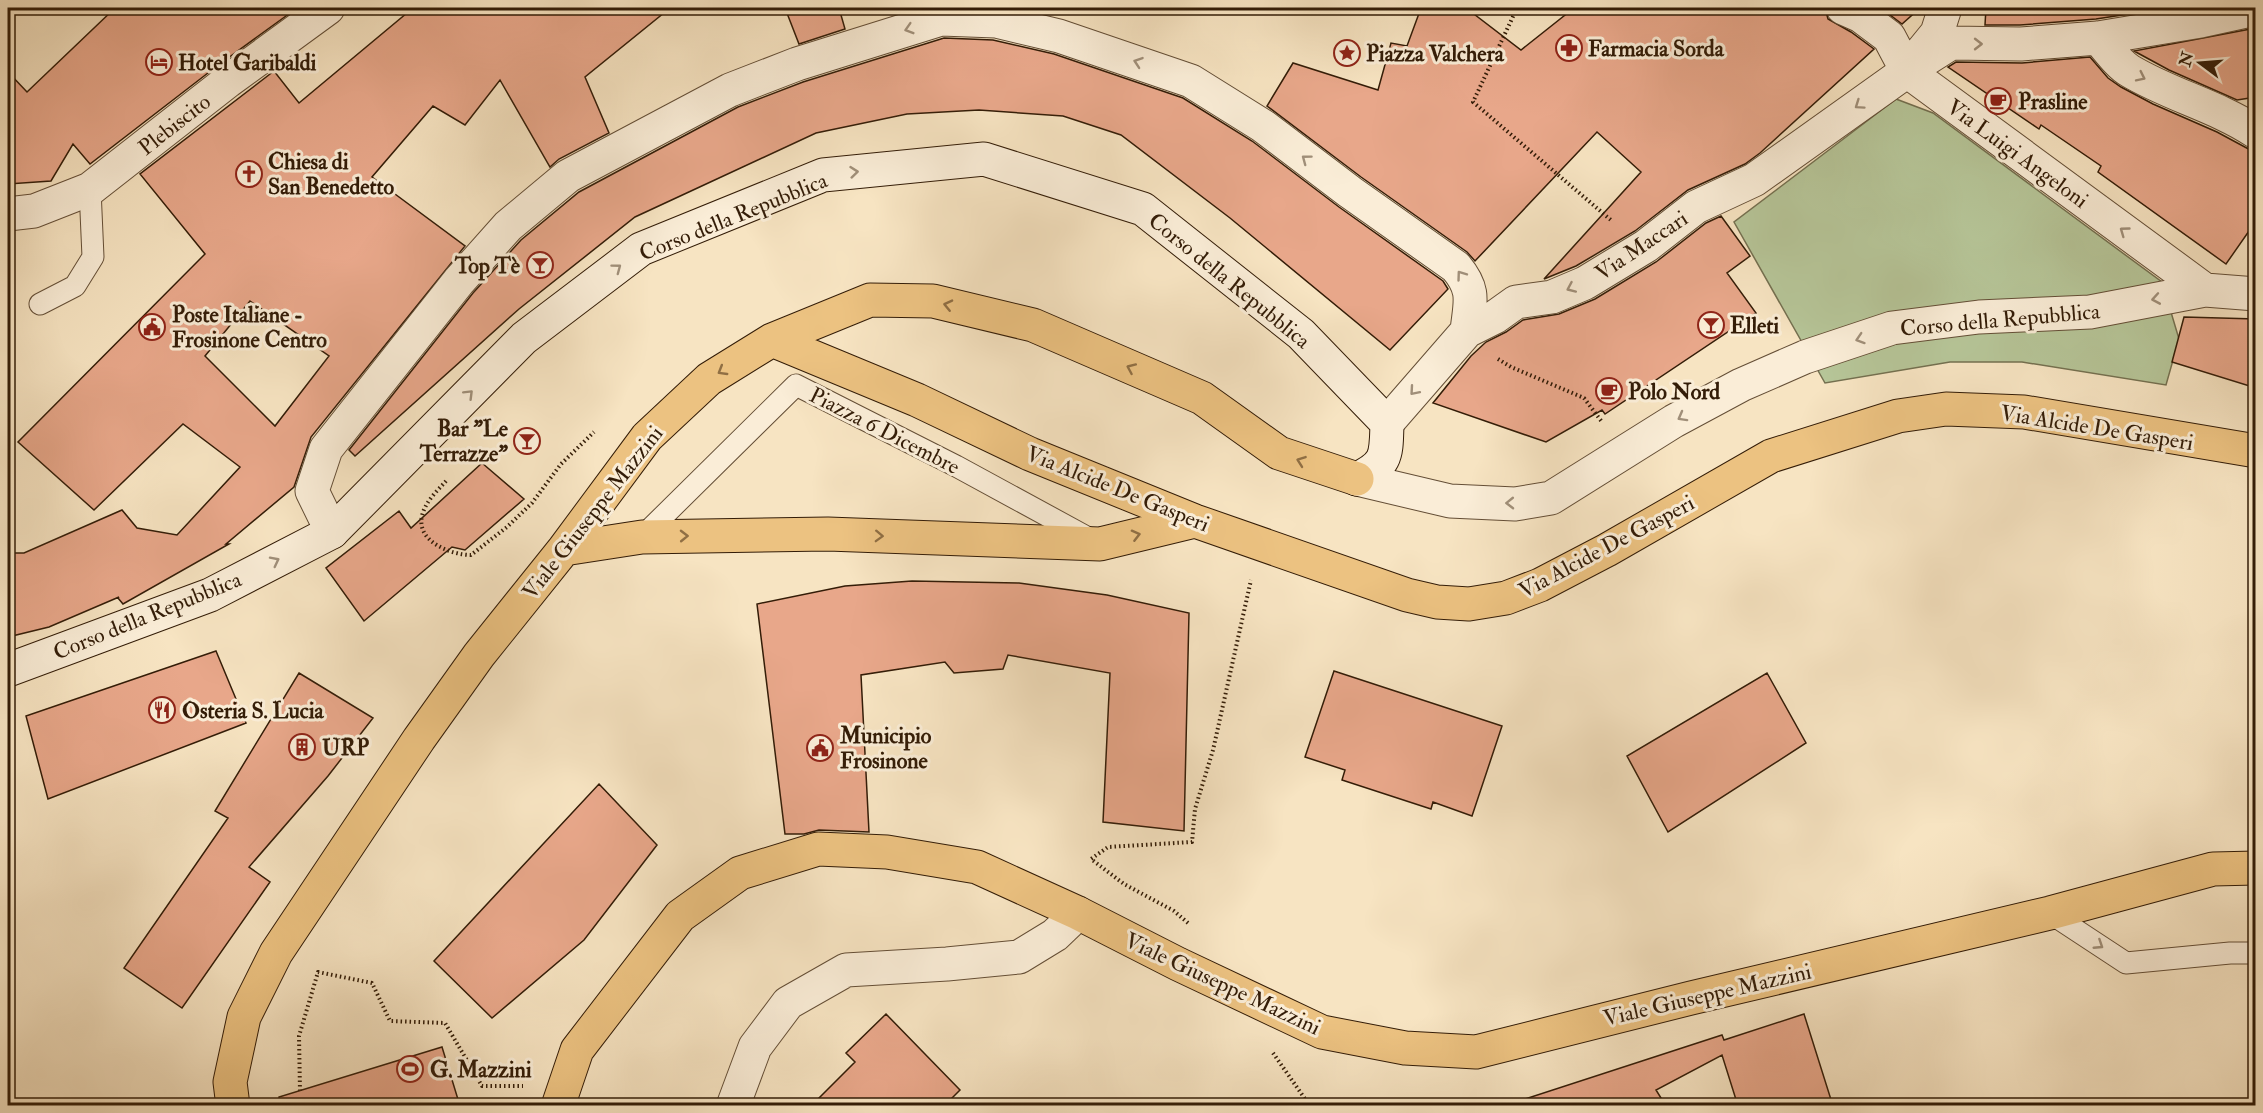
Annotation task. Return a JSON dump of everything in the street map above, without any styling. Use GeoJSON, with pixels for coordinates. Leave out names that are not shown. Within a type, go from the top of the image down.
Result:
{"type":"FeatureCollection","features":[{"type":"Feature","properties":{"kind":"main road","name":"Viale Giuseppe Mazzini"},"geometry":{"type":"LineString","coordinates":[[233,1106],[230,1082],[244,1017],[276,954],[426,729],[479,655],[564,549],[647,437],[709,379],[772,340],[870,300],[933,301],[1033,325],[1202,398],[1279,453],[1357,479]]}},
{"type":"Feature","properties":{"kind":"main road","name":"Via Alcide De Gasperi"},"geometry":{"type":"LineString","coordinates":[[772,340],[917,400],[1030,454],[1195,521],[1407,596],[1437,602],[1469,604],[1506,598],[1540,585],[1608,550],[1771,456],[1898,416],[1946,409],[2024,412],[2256,451]]}},
{"type":"Feature","properties":{"kind":"main road"},"geometry":{"type":"LineString","coordinates":[[564,549],[642,537],[828,534],[1100,544],[1195,521]]}},
{"type":"Feature","properties":{"kind":"main road","name":"Viale Giuseppe Mazzini"},"geometry":{"type":"LineString","coordinates":[[561,1096],[577,1050],[680,915],[740,873],[818,849],[887,852],[976,867],[1078,913],[1178,964],[1322,1032],[1405,1048],[1476,1052],[1668,1003],[2050,913],[2213,869],[2256,868]]}},
{"type":"Feature","properties":{"kind":"street","name":"Plebiscito"},"geometry":{"type":"LineString","coordinates":[[8,214],[34,211],[90,189],[228,81],[327,8]]}},
{"type":"Feature","properties":{"kind":"street","name":"Via Luigi Angeloni"},"geometry":{"type":"LineString","coordinates":[[1843,8],[1861,16],[1889,37],[1907,71],[2205,290]]}},
{"type":"Feature","properties":{"kind":"street"},"geometry":{"type":"LineString","coordinates":[[1907,71],[1937,33],[1945,8]]}},
{"type":"Feature","properties":{"kind":"street"},"geometry":{"type":"LineString","coordinates":[[1907,71],[1951,43],[2021,44],[2098,38],[2191,23],[2256,9]]}},
{"type":"Feature","properties":{"kind":"street"},"geometry":{"type":"LineString","coordinates":[[332,532],[312,491],[326,449],[459,280],[508,226],[568,176],[730,90],[797,64],[941,19],[996,21],[1059,36],[1191,81],[1263,126],[1350,192],[1456,267],[1465,278],[1471,291],[1467,331]]}},
{"type":"Feature","properties":{"kind":"street"},"geometry":{"type":"LineString","coordinates":[[2098,38],[2128,70],[2174,93],[2250,122]]}},
{"type":"Feature","properties":{"kind":"street","name":"Via Maccari"},"geometry":{"type":"LineString","coordinates":[[1387,423],[1467,331],[1495,317],[1516,302],[1552,297],[1585,283],[1643,247],[1696,207],[1754,180],[1907,71]]}},
{"type":"Feature","properties":{"kind":"street","name":"Corso della Repubblica"},"geometry":{"type":"LineString","coordinates":[[8,670],[210,595],[332,532],[524,338],[641,249],[823,175],[984,159],[1143,209],[1301,334],[1387,423]]}},
{"type":"Feature","properties":{"kind":"street","name":"Corso della Repubblica"},"geometry":{"type":"LineString","coordinates":[[1357,479],[1450,501],[1515,504],[1551,498],[1674,421],[1741,385],[1805,357],[1892,328],[1979,316],[2090,312],[2205,290],[2256,294]]}},
{"type":"Feature","properties":{"kind":"street"},"geometry":{"type":"LineString","coordinates":[[1357,479],[1375,470],[1386,454],[1387,423]]}},
{"type":"Feature","properties":{"kind":"street"},"geometry":{"type":"LineString","coordinates":[[733,1106],[755,1047],[789,1003],[846,970],[1019,957],[1055,935],[1078,913]]}},
{"type":"Feature","properties":{"kind":"lane"},"geometry":{"type":"LineString","coordinates":[[40,304],[75,286],[93,257],[90,189]]}},
{"type":"Feature","properties":{"kind":"lane","name":"Piazza 6 Dicembre"},"geometry":{"type":"LineString","coordinates":[[642,537],[796,385],[956,466],[1100,544]]}},
{"type":"Feature","properties":{"kind":"lane"},"geometry":{"type":"LineString","coordinates":[[2213,869],[2256,855]]}},
{"type":"Feature","properties":{"kind":"lane"},"geometry":{"type":"LineString","coordinates":[[2050,913],[2126,963],[2230,953],[2256,953]]}},
{"type":"Feature","properties":{"kind":"path"},"geometry":{"type":"LineString","coordinates":[[1517,8],[1473,102],[1643,247]]}},
{"type":"Feature","properties":{"kind":"path"},"geometry":{"type":"LineString","coordinates":[[1467,331],[1485,351],[1511,367],[1584,398],[1623,453]]}},
{"type":"Feature","properties":{"kind":"path"},"geometry":{"type":"LineString","coordinates":[[446,482],[425,507],[421,519],[425,531],[441,549],[458,555],[471,555],[507,527],[532,503],[561,464],[594,432]]}},
{"type":"Feature","properties":{"kind":"path"},"geometry":{"type":"LineString","coordinates":[[1178,964],[1195,928],[1174,911],[1124,884],[1091,859],[1108,847],[1192,842],[1195,809],[1213,750],[1260,543]]}},
{"type":"Feature","properties":{"kind":"path"},"geometry":{"type":"LineString","coordinates":[[300,1091],[299,1036],[318,972],[372,983],[390,1021],[445,1023],[482,1086],[561,1096]]}},
{"type":"Feature","properties":{"kind":"green space"},"geometry":{"type":"Polygon","coordinates":[[[1896,99],[1933,113],[2162,282],[2179,339],[2166,385],[2022,362],[1950,362],[1825,383],[1734,222],[1896,99]]]}},
{"type":"Feature","properties":{"kind":"building"},"geometry":{"type":"Polygon","coordinates":[[[115,8],[297,8],[217,66],[90,164],[73,144],[51,181],[8,184],[8,72],[27,92],[115,8]]]}},
{"type":"Feature","properties":{"kind":"building"},"geometry":{"type":"Polygon","coordinates":[[[413,8],[670,8],[585,77],[609,133],[559,159],[550,167],[500,80],[465,125],[433,106],[372,177],[465,246],[311,437],[294,487],[226,544],[229,544],[123,604],[119,597],[49,627],[8,637],[8,553],[24,553],[122,510],[137,528],[177,535],[240,467],[183,424],[94,510],[18,442],[205,254],[140,174],[274,71],[299,103],[413,8]],[[250,301],[205,356],[275,426],[329,356],[250,301]]]}},
{"type":"Feature","properties":{"kind":"building"},"geometry":{"type":"Polygon","coordinates":[[[785,8],[839,8],[845,29],[799,44],[785,8]]]}},
{"type":"Feature","properties":{"kind":"building"},"geometry":{"type":"Polygon","coordinates":[[[1421,8],[1466,8],[1521,50],[1574,8],[1825,8],[1828,19],[1874,49],[1745,164],[1688,190],[1635,231],[1576,266],[1544,279],[1641,172],[1597,132],[1475,261],[1467,252],[1361,177],[1267,106],[1293,63],[1378,90],[1391,43],[1407,46],[1421,8]]]}},
{"type":"Feature","properties":{"kind":"building"},"geometry":{"type":"Polygon","coordinates":[[[1881,8],[1920,8],[1902,24],[1881,8]]]}},
{"type":"Feature","properties":{"kind":"building"},"geometry":{"type":"Polygon","coordinates":[[[1986,8],[2168,8],[2096,19],[2020,25],[1985,25],[1986,8]]]}},
{"type":"Feature","properties":{"kind":"building"},"geometry":{"type":"Polygon","coordinates":[[[2256,28],[2256,97],[2237,100],[2169,70],[2134,51],[2256,28]]]}},
{"type":"Feature","properties":{"kind":"building"},"geometry":{"type":"Polygon","coordinates":[[[944,38],[993,40],[1054,54],[1183,98],[1252,141],[1443,281],[1448,289],[1390,350],[1230,218],[1121,135],[1063,116],[979,110],[907,114],[816,133],[635,217],[519,309],[355,456],[349,450],[473,293],[521,240],[579,192],[738,107],[803,82],[944,38]]]}},
{"type":"Feature","properties":{"kind":"building"},"geometry":{"type":"Polygon","coordinates":[[[2090,57],[2108,78],[2121,87],[2256,153],[2256,221],[2226,264],[2098,172],[2101,166],[2041,125],[2039,129],[1948,67],[1956,62],[2022,63],[2090,57]]]}},
{"type":"Feature","properties":{"kind":"building"},"geometry":{"type":"Polygon","coordinates":[[[1721,216],[1750,256],[1727,273],[1756,313],[1605,414],[1602,410],[1546,442],[1433,403],[1471,356],[1486,342],[1523,320],[1559,314],[1595,299],[1656,262],[1706,223],[1721,216]]]}},
{"type":"Feature","properties":{"kind":"building"},"geometry":{"type":"Polygon","coordinates":[[[2184,317],[2256,319],[2256,388],[2172,362],[2184,317]]]}},
{"type":"Feature","properties":{"kind":"building"},"geometry":{"type":"Polygon","coordinates":[[[482,463],[524,499],[465,550],[452,547],[364,621],[326,568],[399,511],[411,528],[482,463]]]}},
{"type":"Feature","properties":{"kind":"building","name":"Municipio Frosinone"},"geometry":{"type":"Polygon","coordinates":[[[912,581],[1019,583],[1107,595],[1189,613],[1184,831],[1103,822],[1110,673],[1008,655],[1003,669],[954,673],[945,662],[861,675],[869,832],[819,830],[804,834],[785,834],[757,604],[845,586],[912,581]]]}},
{"type":"Feature","properties":{"kind":"building"},"geometry":{"type":"Polygon","coordinates":[[[216,651],[246,723],[48,799],[26,716],[216,651]]]}},
{"type":"Feature","properties":{"kind":"building"},"geometry":{"type":"Polygon","coordinates":[[[1334,671],[1502,726],[1472,816],[1433,802],[1431,809],[1342,780],[1345,770],[1305,757],[1334,671]]]}},
{"type":"Feature","properties":{"kind":"building"},"geometry":{"type":"Polygon","coordinates":[[[299,673],[373,718],[328,776],[249,867],[270,882],[182,1008],[124,968],[228,818],[215,811],[299,673]]]}},
{"type":"Feature","properties":{"kind":"building"},"geometry":{"type":"Polygon","coordinates":[[[1767,673],[1806,743],[1668,832],[1627,756],[1767,673]]]}},
{"type":"Feature","properties":{"kind":"building"},"geometry":{"type":"Polygon","coordinates":[[[599,784],[657,845],[584,940],[492,1018],[434,961],[599,784]]]}},
{"type":"Feature","properties":{"kind":"building"},"geometry":{"type":"Polygon","coordinates":[[[886,1014],[960,1090],[944,1106],[811,1106],[855,1062],[846,1053],[886,1014]]]}},
{"type":"Feature","properties":{"kind":"building"},"geometry":{"type":"Polygon","coordinates":[[[1804,1014],[1833,1106],[1738,1106],[1722,1055],[1656,1090],[1666,1106],[1526,1106],[1525,1099],[1722,1035],[1724,1040],[1804,1014]]]}},
{"type":"Feature","properties":{"kind":"building","name":"G. Mazzini"},"geometry":{"type":"Polygon","coordinates":[[[442,1047],[460,1106],[280,1106],[279,1097],[442,1047]]]}},
{"type":"Feature","properties":{"kind":"place","name":"Farmacia Sorda"},"geometry":{"type":"Point","coordinates":[1569,48]}},
{"type":"Feature","properties":{"kind":"place","name":"Piazza Valchera"},"geometry":{"type":"Point","coordinates":[1347,53]}},
{"type":"Feature","properties":{"kind":"place","name":"Hotel Garibaldi"},"geometry":{"type":"Point","coordinates":[159,62]}},
{"type":"Feature","properties":{"kind":"place","name":"Prasline"},"geometry":{"type":"Point","coordinates":[1998,101]}},
{"type":"Feature","properties":{"kind":"place","name":"Chiesa di San Benedetto"},"geometry":{"type":"Point","coordinates":[249,174]}},
{"type":"Feature","properties":{"kind":"place","name":"Top Tè"},"geometry":{"type":"Point","coordinates":[540,265]}},
{"type":"Feature","properties":{"kind":"place","name":"Elleti"},"geometry":{"type":"Point","coordinates":[1711,325]}},
{"type":"Feature","properties":{"kind":"place","name":"Poste Italiane - Frosinone Centro"},"geometry":{"type":"Point","coordinates":[152,327]}},
{"type":"Feature","properties":{"kind":"place","name":"Polo Nord"},"geometry":{"type":"Point","coordinates":[1609,391]}},
{"type":"Feature","properties":{"kind":"place","name":"Bar \"Le Terrazze\""},"geometry":{"type":"Point","coordinates":[527,441]}},
{"type":"Feature","properties":{"kind":"place","name":"Osteria S. Lucia"},"geometry":{"type":"Point","coordinates":[162,710]}},
{"type":"Feature","properties":{"kind":"place","name":"URP"},"geometry":{"type":"Point","coordinates":[302,747]}},
{"type":"Feature","properties":{"kind":"place","name":"Municipio Frosinone"},"geometry":{"type":"Point","coordinates":[820,748]}},
{"type":"Feature","properties":{"kind":"place","name":"G. Mazzini"},"geometry":{"type":"Point","coordinates":[410,1069]}}]}
